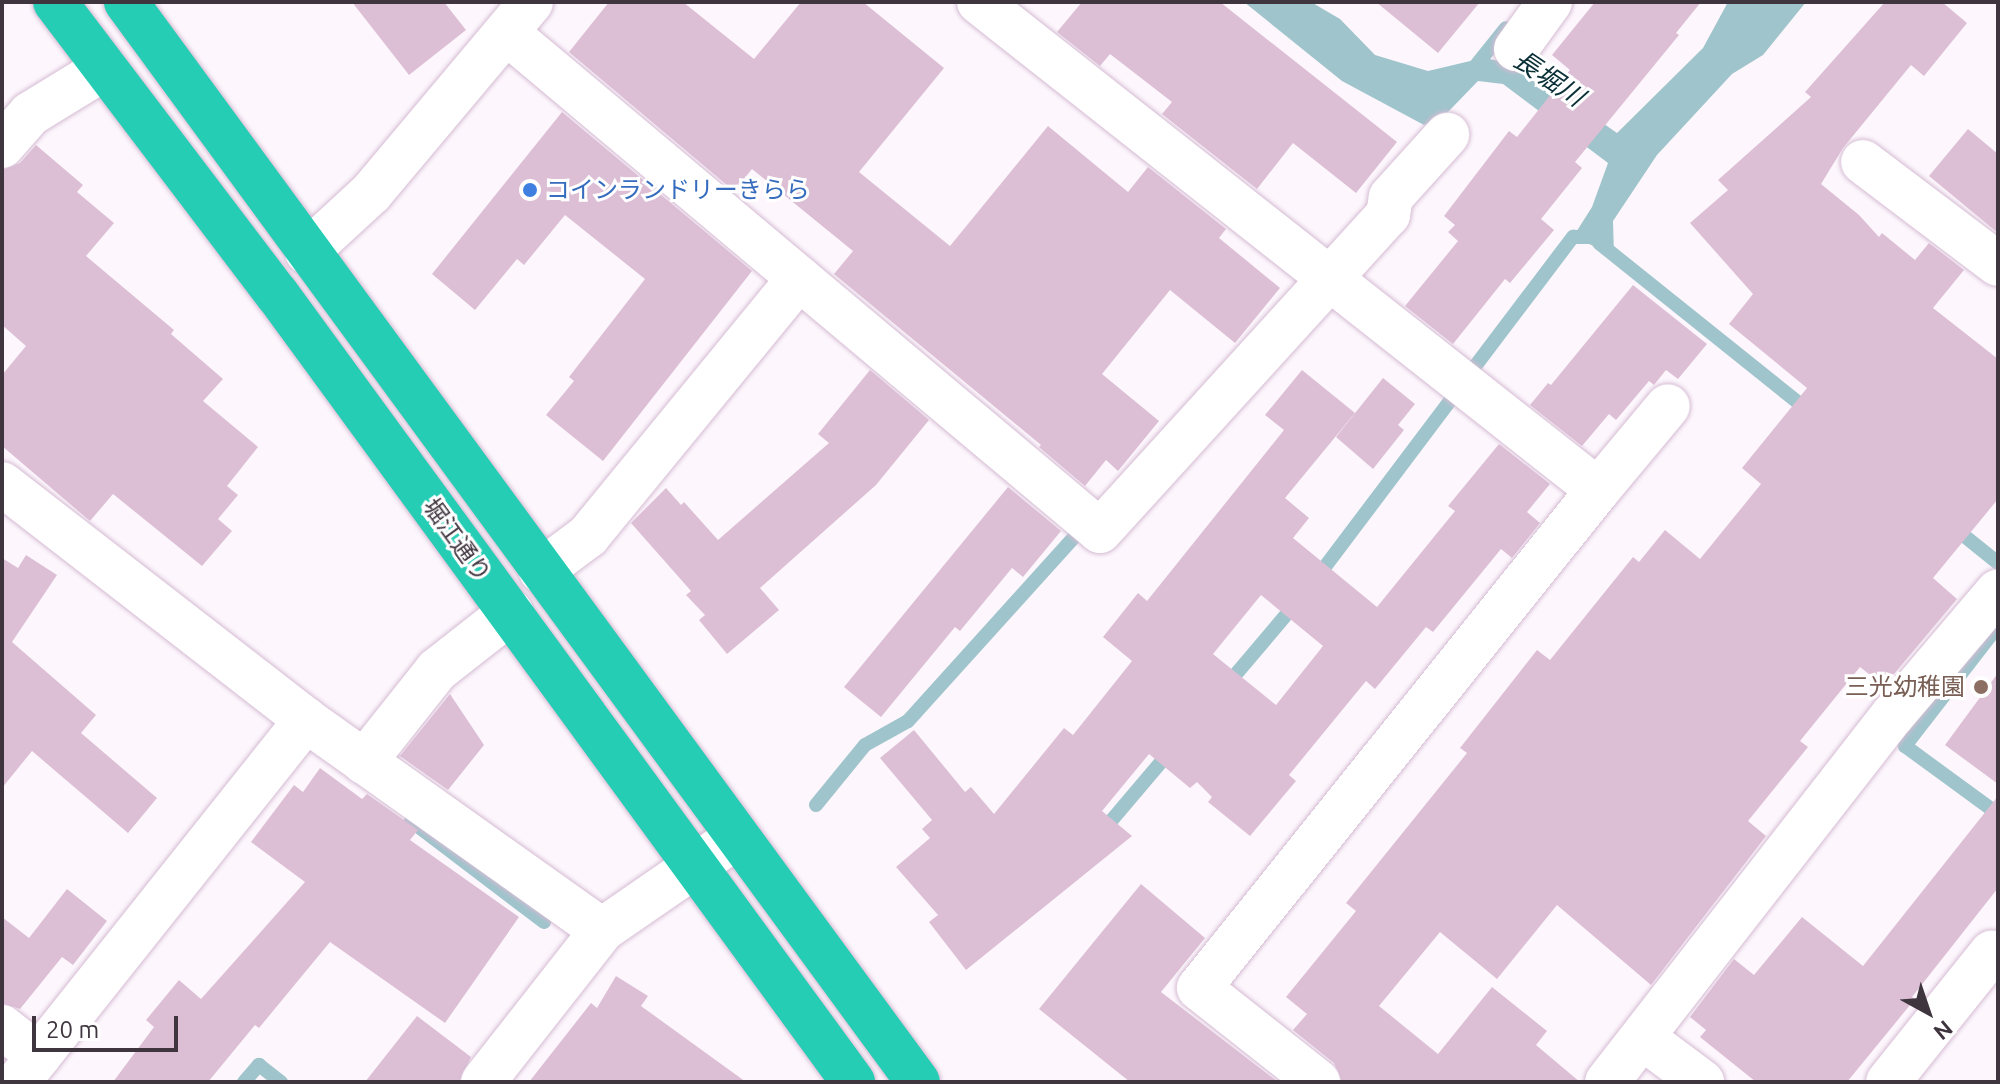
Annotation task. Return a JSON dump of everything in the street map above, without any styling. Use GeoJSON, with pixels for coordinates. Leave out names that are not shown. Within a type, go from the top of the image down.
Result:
{"type":"FeatureCollection","features":[{"type":"Feature","properties":{"kind":"highway","name":"堀江通り"},"geometry":{"type":"LineString","coordinates":[[55,2],[277,294],[853,1082]]}},
{"type":"Feature","properties":{"kind":"highway","name":"堀江通り"},"geometry":{"type":"LineString","coordinates":[[126,2],[918,1082]]}},
{"type":"Feature","properties":{"kind":"street"},"geometry":{"type":"LineString","coordinates":[[979,2],[1598,490]]}},
{"type":"Feature","properties":{"kind":"street"},"geometry":{"type":"LineString","coordinates":[[1516,49],[1550,2]]}},
{"type":"Feature","properties":{"kind":"street"},"geometry":{"type":"LineString","coordinates":[[307,252],[371,193],[519,17],[799,278],[1100,531],[1388,215],[1391,197],[1447,135]]}},
{"type":"Feature","properties":{"kind":"street"},"geometry":{"type":"LineString","coordinates":[[2,146],[30,114],[105,68]]}},
{"type":"Feature","properties":{"kind":"street"},"geometry":{"type":"LineString","coordinates":[[1863,162],[1998,264]]}},
{"type":"Feature","properties":{"kind":"street"},"geometry":{"type":"LineString","coordinates":[[541,571],[588,536],[799,278]]}},
{"type":"Feature","properties":{"kind":"street"},"geometry":{"type":"LineString","coordinates":[[1318,1082],[1199,988],[1668,406]]}},
{"type":"Feature","properties":{"kind":"street"},"geometry":{"type":"LineString","coordinates":[[2,484],[306,720],[602,930]]}},
{"type":"Feature","properties":{"kind":"street"},"geometry":{"type":"LineString","coordinates":[[1607,1082],[1893,715],[1998,591]]}},
{"type":"Feature","properties":{"kind":"street"},"geometry":{"type":"LineString","coordinates":[[364,762],[437,670],[511,612]]}},
{"type":"Feature","properties":{"kind":"street"},"geometry":{"type":"LineString","coordinates":[[2,1027],[29,1069],[306,720]]}},
{"type":"Feature","properties":{"kind":"street"},"geometry":{"type":"LineString","coordinates":[[483,1082],[602,930],[737,837]]}},
{"type":"Feature","properties":{"kind":"street"},"geometry":{"type":"LineString","coordinates":[[1888,1082],[1992,952]]}},
{"type":"Feature","properties":{"kind":"street"},"geometry":{"type":"LineString","coordinates":[[1643,1038],[1702,1082]]}},
{"type":"Feature","properties":{"kind":"water"},"geometry":{"type":"Polygon","coordinates":[[[1244,2],[1311,2],[1340,19],[1375,55],[1428,71],[1483,58],[1518,64],[1617,133],[1703,48],[1728,2],[1806,2],[1763,55],[1732,74],[1657,155],[1613,221],[1614,255],[1573,237],[1592,207],[1608,163],[1503,84],[1478,81],[1447,113],[1424,125],[1342,81],[1244,2]]]}},
{"type":"Feature","properties":{"kind":"building"},"geometry":{"type":"Polygon","coordinates":[[[352,2],[444,2],[466,30],[409,75],[352,2]]]}},
{"type":"Feature","properties":{"kind":"building"},"geometry":{"type":"Polygon","coordinates":[[[609,2],[683,2],[754,59],[801,2],[863,2],[944,68],[859,172],[950,246],[1048,126],[1128,192],[1148,167],[1226,229],[1219,238],[1280,288],[1235,343],[1170,290],[1102,374],[1159,421],[1118,471],[1106,460],[1085,486],[1039,447],[1041,445],[834,274],[853,251],[752,169],[734,191],[569,52],[609,2]]]}},
{"type":"Feature","properties":{"kind":"building"},"geometry":{"type":"Polygon","coordinates":[[[1082,2],[1220,2],[1397,142],[1356,193],[1293,143],[1257,189],[1162,114],[1172,102],[1110,54],[1100,66],[1057,32],[1082,2]]]}},
{"type":"Feature","properties":{"kind":"building"},"geometry":{"type":"Polygon","coordinates":[[[1376,2],[1480,2],[1438,53],[1376,2]]]}},
{"type":"Feature","properties":{"kind":"building"},"geometry":{"type":"Polygon","coordinates":[[[1595,2],[1701,2],[1676,33],[1679,35],[1575,162],[1582,168],[1541,219],[1554,230],[1510,283],[1505,279],[1453,344],[1405,306],[1458,241],[1448,232],[1455,225],[1444,216],[1509,131],[1517,137],[1570,70],[1552,55],[1595,2]]]}},
{"type":"Feature","properties":{"kind":"building"},"geometry":{"type":"Polygon","coordinates":[[[1885,2],[1942,2],[1967,23],[1924,76],[1911,65],[1843,148],[1821,184],[1859,215],[1879,237],[1882,233],[1915,260],[1929,243],[1964,270],[1933,308],[1998,359],[1998,499],[1933,578],[1957,599],[1884,686],[1860,667],[1800,741],[1808,747],[1748,821],[1766,836],[1651,985],[1557,905],[1497,979],[1440,932],[1379,1006],[1438,1054],[1492,987],[1547,1031],[1536,1045],[1580,1082],[1342,1082],[1334,1063],[1293,1030],[1307,1014],[1286,997],[1356,911],[1346,903],[1467,753],[1460,748],[1537,650],[1550,660],[1633,557],[1639,562],[1665,530],[1700,559],[1761,484],[1742,468],[1807,388],[1729,324],[1753,294],[1690,223],[1728,190],[1718,180],[1811,97],[1805,92],[1885,2]]]}},
{"type":"Feature","properties":{"kind":"building"},"geometry":{"type":"Polygon","coordinates":[[[562,112],[752,271],[603,461],[546,415],[574,381],[569,377],[645,279],[565,215],[524,265],[517,259],[475,310],[432,274],[562,112]]]}},
{"type":"Feature","properties":{"kind":"building"},"geometry":{"type":"Polygon","coordinates":[[[1968,129],[1998,154],[1998,233],[1929,176],[1968,129]]]}},
{"type":"Feature","properties":{"kind":"building"},"geometry":{"type":"Polygon","coordinates":[[[36,145],[83,185],[77,192],[114,223],[86,256],[174,330],[171,334],[223,379],[203,401],[258,447],[227,486],[238,495],[218,519],[232,531],[202,566],[113,494],[90,521],[2,446],[2,375],[26,346],[2,325],[2,170],[20,163],[36,145]]]}},
{"type":"Feature","properties":{"kind":"building"},"geometry":{"type":"Polygon","coordinates":[[[1633,285],[1707,344],[1678,379],[1666,370],[1654,385],[1649,381],[1616,420],[1609,414],[1582,446],[1530,405],[1548,383],[1551,385],[1633,285]]]}},
{"type":"Feature","properties":{"kind":"building"},"geometry":{"type":"Polygon","coordinates":[[[870,370],[929,420],[876,485],[760,588],[779,610],[727,654],[699,620],[705,615],[686,595],[691,591],[631,523],[666,488],[681,505],[684,502],[718,540],[829,443],[818,434],[870,370]]]}},
{"type":"Feature","properties":{"kind":"building"},"geometry":{"type":"Polygon","coordinates":[[[1302,370],[1355,413],[1285,498],[1309,518],[1293,538],[1377,607],[1455,511],[1448,506],[1499,444],[1550,484],[1527,512],[1540,523],[1512,558],[1501,549],[1433,632],[1426,627],[1375,689],[1366,681],[1289,775],[1296,781],[1250,836],[1208,802],[1212,797],[1197,782],[1190,788],[1149,754],[1102,811],[1132,836],[966,970],[929,922],[938,915],[896,867],[930,838],[922,829],[932,820],[880,758],[914,730],[965,792],[971,787],[994,814],[1064,728],[1073,735],[1132,661],[1103,637],[1138,593],[1147,601],[1284,430],[1265,415],[1302,370]],[[1261,595],[1213,654],[1276,705],[1323,646],[1261,595]]]}},
{"type":"Feature","properties":{"kind":"building"},"geometry":{"type":"Polygon","coordinates":[[[1383,378],[1415,404],[1398,425],[1404,430],[1373,469],[1336,437],[1383,378]]]}},
{"type":"Feature","properties":{"kind":"building"},"geometry":{"type":"Polygon","coordinates":[[[1008,487],[1061,531],[1023,577],[1012,568],[960,631],[955,627],[881,717],[844,687],[1008,487]]]}},
{"type":"Feature","properties":{"kind":"building"},"geometry":{"type":"Polygon","coordinates":[[[26,555],[57,575],[12,642],[96,715],[81,733],[157,798],[128,833],[32,751],[2,788],[2,558],[18,568],[26,555]]]}},
{"type":"Feature","properties":{"kind":"building"},"geometry":{"type":"Polygon","coordinates":[[[1998,673],[1998,784],[1945,745],[1998,673]]]}},
{"type":"Feature","properties":{"kind":"building"},"geometry":{"type":"Polygon","coordinates":[[[450,694],[484,745],[448,790],[400,756],[450,694]]]}},
{"type":"Feature","properties":{"kind":"building"},"geometry":{"type":"Polygon","coordinates":[[[320,768],[362,799],[367,794],[418,830],[410,840],[519,917],[445,1023],[330,942],[259,1028],[255,1025],[208,1082],[113,1082],[154,1027],[146,1020],[179,980],[201,999],[305,882],[251,842],[294,785],[303,792],[320,768]]]}},
{"type":"Feature","properties":{"kind":"building"},"geometry":{"type":"Polygon","coordinates":[[[1998,796],[1998,888],[1912,997],[1915,999],[1847,1082],[1756,1082],[1700,1037],[1706,1030],[1690,1017],[1734,959],[1754,975],[1802,917],[1863,966],[1998,796]]]}},
{"type":"Feature","properties":{"kind":"building"},"geometry":{"type":"Polygon","coordinates":[[[1141,884],[1205,938],[1161,992],[1278,1082],[1130,1082],[1039,1009],[1141,884]]]}},
{"type":"Feature","properties":{"kind":"building"},"geometry":{"type":"Polygon","coordinates":[[[67,889],[107,921],[73,965],[62,957],[20,1009],[2,1003],[2,917],[29,938],[67,889]]]}},
{"type":"Feature","properties":{"kind":"building"},"geometry":{"type":"Polygon","coordinates":[[[616,976],[648,996],[641,1006],[746,1082],[529,1082],[591,1003],[597,1008],[616,976]]]}},
{"type":"Feature","properties":{"kind":"building"},"geometry":{"type":"Polygon","coordinates":[[[417,1016],[471,1057],[459,1082],[365,1082],[417,1016]]]}},
{"type":"Feature","properties":{"kind":"waterway"},"geometry":{"type":"LineString","coordinates":[[1474,68],[1506,28]]}},
{"type":"Feature","properties":{"kind":"waterway"},"geometry":{"type":"LineString","coordinates":[[1473,369],[1573,237],[1592,237]]}},
{"type":"Feature","properties":{"kind":"waterway"},"geometry":{"type":"LineString","coordinates":[[1599,243],[1811,413]]}},
{"type":"Feature","properties":{"kind":"waterway"},"geometry":{"type":"LineString","coordinates":[[1315,580],[1452,398]]}},
{"type":"Feature","properties":{"kind":"waterway"},"geometry":{"type":"LineString","coordinates":[[1952,526],[1998,563]]}},
{"type":"Feature","properties":{"kind":"waterway"},"geometry":{"type":"LineString","coordinates":[[816,805],[865,745],[908,721],[1076,535]]}},
{"type":"Feature","properties":{"kind":"waterway"},"geometry":{"type":"LineString","coordinates":[[1225,687],[1297,602]]}},
{"type":"Feature","properties":{"kind":"waterway"},"geometry":{"type":"LineString","coordinates":[[1998,626],[1905,746],[1998,814]]}},
{"type":"Feature","properties":{"kind":"waterway"},"geometry":{"type":"LineString","coordinates":[[1100,834],[1172,749]]}},
{"type":"Feature","properties":{"kind":"waterway"},"geometry":{"type":"LineString","coordinates":[[411,821],[544,922]]}},
{"type":"Feature","properties":{"kind":"waterway"},"geometry":{"type":"LineString","coordinates":[[244,1082],[259,1065],[281,1082]]}},
{"type":"Feature","properties":{"kind":"place","name":"コインランドリーきらら"},"geometry":{"type":"Point","coordinates":[530,190]}},
{"type":"Feature","properties":{"kind":"place","name":"三光幼稚園"},"geometry":{"type":"Point","coordinates":[1981,687]}},
{"type":"Feature","properties":{"kind":"water label","name":"長堀川"},"geometry":{"type":"Point","coordinates":[1549,78]}}]}
